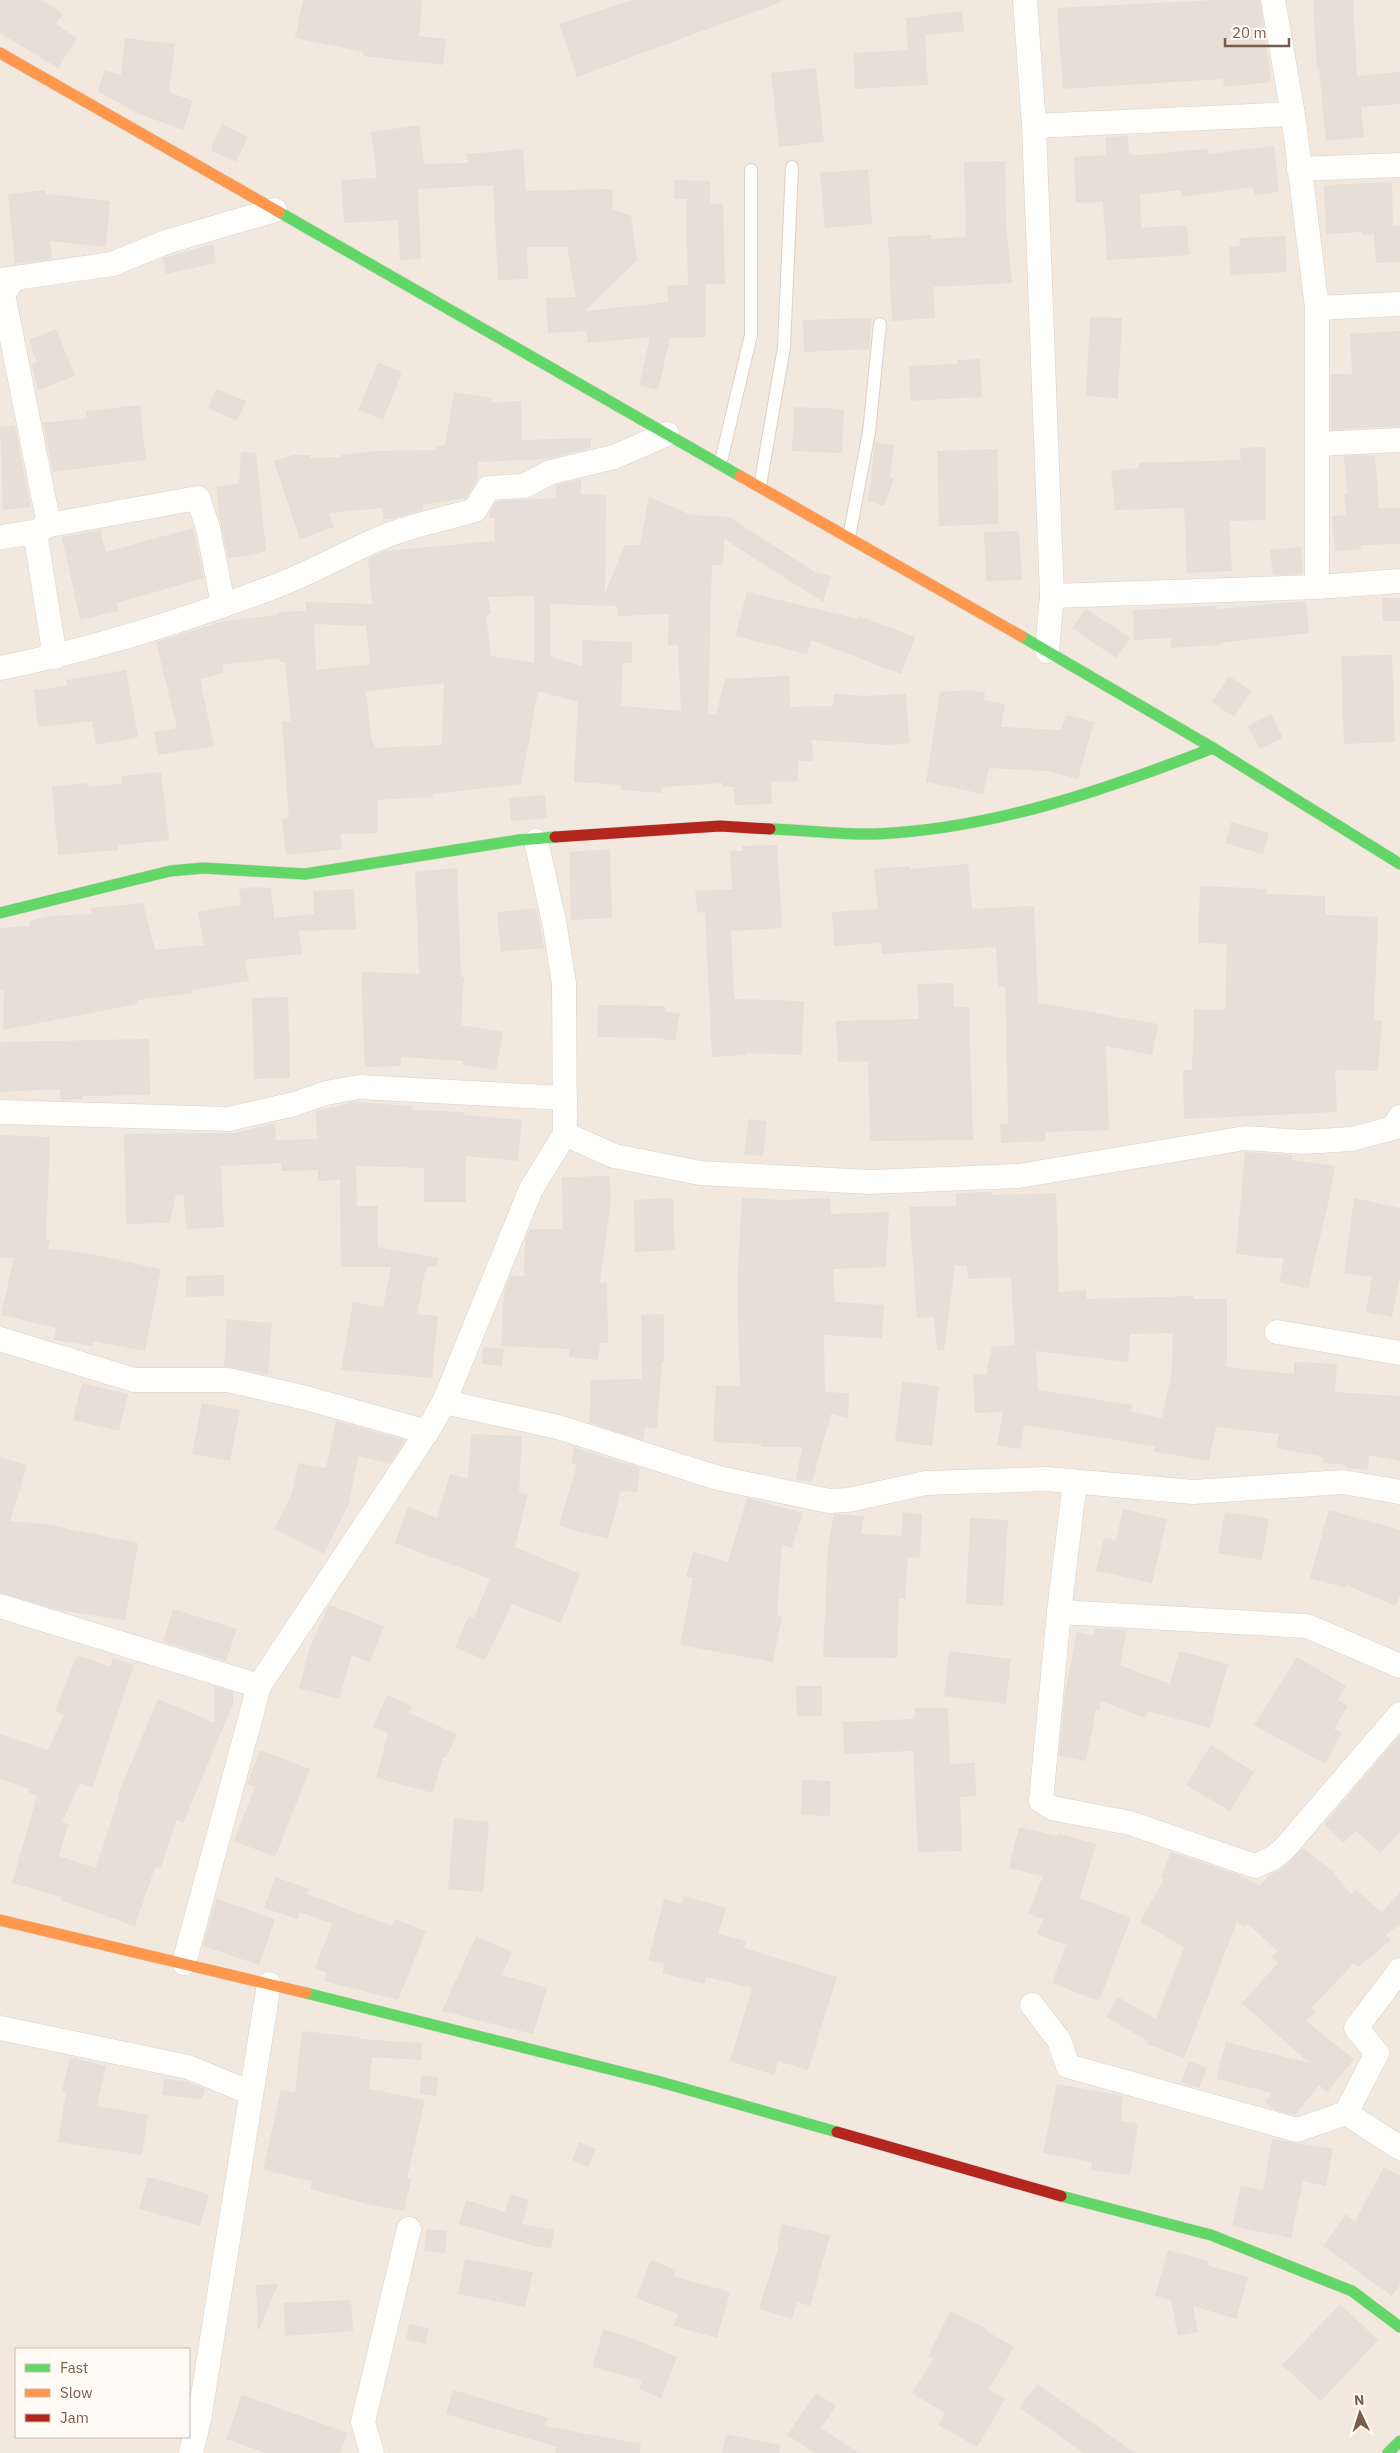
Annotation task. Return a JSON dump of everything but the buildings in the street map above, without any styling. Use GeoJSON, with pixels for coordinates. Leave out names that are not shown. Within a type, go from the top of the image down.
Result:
{"type":"FeatureCollection","features":[{"type":"Feature","properties":{"kind":"main road"},"geometry":{"type":"LineString","coordinates":[[0,54],[1047,651],[1213,748],[1400,864]]}},
{"type":"Feature","properties":{"kind":"main road"},"geometry":{"type":"LineString","coordinates":[[0,913],[170,871],[203,868],[305,874],[519,840],[536,841],[720,826],[875,834],[940,828],[1036,809],[1133,779],[1213,748]]}},
{"type":"Feature","properties":{"kind":"main road"},"geometry":{"type":"LineString","coordinates":[[0,1920],[184,1963],[657,2081],[1059,2195],[1211,2235],[1352,2291],[1400,2327]]}},
{"type":"Feature","properties":{"kind":"main road"},"geometry":{"type":"LineString","coordinates":[[1388,2453],[1400,2441]]}},
{"type":"Feature","properties":{"kind":"street"},"geometry":{"type":"LineString","coordinates":[[1025,0],[1034,126],[1052,596],[1047,651]]}},
{"type":"Feature","properties":{"kind":"street"},"geometry":{"type":"LineString","coordinates":[[1274,0],[1293,114],[1317,308],[1317,587]]}},
{"type":"Feature","properties":{"kind":"street"},"geometry":{"type":"LineString","coordinates":[[1034,126],[1293,114]]}},
{"type":"Feature","properties":{"kind":"street"},"geometry":{"type":"LineString","coordinates":[[1299,170],[1400,165]]}},
{"type":"Feature","properties":{"kind":"street"},"geometry":{"type":"LineString","coordinates":[[55,657],[42,529],[3,294],[7,279],[112,264],[169,241],[275,210]]}},
{"type":"Feature","properties":{"kind":"street"},"geometry":{"type":"LineString","coordinates":[[1317,308],[1400,304]]}},
{"type":"Feature","properties":{"kind":"street"},"geometry":{"type":"LineString","coordinates":[[0,668],[55,657],[139,634],[328,565],[384,536],[475,510],[488,488],[524,486],[551,472],[614,457],[667,434]]}},
{"type":"Feature","properties":{"kind":"street"},"geometry":{"type":"LineString","coordinates":[[1317,444],[1400,440]]}},
{"type":"Feature","properties":{"kind":"street"},"geometry":{"type":"LineString","coordinates":[[0,537],[198,498],[208,528],[223,604]]}},
{"type":"Feature","properties":{"kind":"street"},"geometry":{"type":"LineString","coordinates":[[1052,596],[1317,587],[1400,581]]}},
{"type":"Feature","properties":{"kind":"street"},"geometry":{"type":"LineString","coordinates":[[184,1963],[259,1686],[427,1432],[444,1402],[531,1189],[565,1134],[564,984],[555,926],[536,841]]}},
{"type":"Feature","properties":{"kind":"street"},"geometry":{"type":"LineString","coordinates":[[0,1112],[229,1119],[294,1104],[326,1093],[359,1087],[565,1098]]}},
{"type":"Feature","properties":{"kind":"street"},"geometry":{"type":"LineString","coordinates":[[565,1134],[614,1156],[700,1173],[870,1182],[1020,1176],[1245,1138],[1303,1142],[1352,1139],[1393,1128],[1400,1117]]}},
{"type":"Feature","properties":{"kind":"street"},"geometry":{"type":"LineString","coordinates":[[1278,1332],[1400,1353]]}},
{"type":"Feature","properties":{"kind":"street"},"geometry":{"type":"LineString","coordinates":[[0,1339],[134,1380],[228,1380],[306,1398],[427,1432]]}},
{"type":"Feature","properties":{"kind":"street"},"geometry":{"type":"LineString","coordinates":[[444,1402],[558,1428],[718,1478],[828,1500],[848,1500],[926,1483],[1048,1480],[1193,1492],[1343,1482],[1400,1492]]}},
{"type":"Feature","properties":{"kind":"street"},"geometry":{"type":"LineString","coordinates":[[1075,1482],[1059,1612],[1041,1801],[1052,1808],[1130,1824],[1255,1866],[1273,1858],[1284,1849],[1400,1714]]}},
{"type":"Feature","properties":{"kind":"street"},"geometry":{"type":"LineString","coordinates":[[0,1606],[259,1686]]}},
{"type":"Feature","properties":{"kind":"street"},"geometry":{"type":"LineString","coordinates":[[1059,1612],[1306,1626],[1400,1666]]}},
{"type":"Feature","properties":{"kind":"street"},"geometry":{"type":"LineString","coordinates":[[1032,2005],[1059,2040],[1068,2066],[1297,2130],[1346,2113],[1377,2053],[1356,2028],[1400,1970]]}},
{"type":"Feature","properties":{"kind":"street"},"geometry":{"type":"LineString","coordinates":[[191,2453],[199,2420],[269,1984]]}},
{"type":"Feature","properties":{"kind":"street"},"geometry":{"type":"LineString","coordinates":[[0,2028],[188,2067],[251,2093]]}},
{"type":"Feature","properties":{"kind":"street"},"geometry":{"type":"LineString","coordinates":[[1346,2113],[1400,2148]]}},
{"type":"Feature","properties":{"kind":"street"},"geometry":{"type":"LineString","coordinates":[[372,2453],[363,2422],[409,2229]]}},
{"type":"Feature","properties":{"kind":"lane"},"geometry":{"type":"LineString","coordinates":[[760,486],[784,347],[792,167]]}},
{"type":"Feature","properties":{"kind":"lane"},"geometry":{"type":"LineString","coordinates":[[722,457],[751,335],[751,170]]}},
{"type":"Feature","properties":{"kind":"lane"},"geometry":{"type":"LineString","coordinates":[[849,537],[869,432],[880,324]]}},
{"type":"Feature","properties":{"kind":"shaded area"},"geometry":{"type":"Polygon","coordinates":[[[0,0],[1400,0],[1400,2453],[0,2453],[0,0]]]}},
{"type":"Feature","properties":{"kind":"traffic: fast"},"geometry":{"type":"LineString","coordinates":[[279,212],[740,476]]}},
{"type":"Feature","properties":{"kind":"traffic: fast"},"geometry":{"type":"LineString","coordinates":[[1021,636],[1213,748],[1400,864]]}},
{"type":"Feature","properties":{"kind":"traffic: fast"},"geometry":{"type":"LineString","coordinates":[[770,829],[876,834],[920,831],[963,824],[1006,816],[1048,805],[1131,778],[1213,748]]}},
{"type":"Feature","properties":{"kind":"traffic: fast"},"geometry":{"type":"LineString","coordinates":[[0,913],[170,871],[203,868],[305,874],[519,840],[555,837]]}},
{"type":"Feature","properties":{"kind":"traffic: fast"},"geometry":{"type":"LineString","coordinates":[[306,1993],[657,2081],[837,2132]]}},
{"type":"Feature","properties":{"kind":"traffic: fast"},"geometry":{"type":"LineString","coordinates":[[1061,2196],[1211,2235],[1352,2291],[1400,2327]]}},
{"type":"Feature","properties":{"kind":"traffic: fast"},"geometry":{"type":"LineString","coordinates":[[1388,2453],[1400,2441]]}},
{"type":"Feature","properties":{"kind":"traffic: slow"},"geometry":{"type":"LineString","coordinates":[[0,53],[279,212]]}},
{"type":"Feature","properties":{"kind":"traffic: slow"},"geometry":{"type":"LineString","coordinates":[[740,476],[1021,636]]}},
{"type":"Feature","properties":{"kind":"traffic: slow"},"geometry":{"type":"LineString","coordinates":[[0,1920],[306,1993]]}},
{"type":"Feature","properties":{"kind":"traffic: jam"},"geometry":{"type":"LineString","coordinates":[[555,837],[720,826],[770,829]]}},
{"type":"Feature","properties":{"kind":"traffic: jam"},"geometry":{"type":"LineString","coordinates":[[837,2132],[1061,2196]]}}]}
